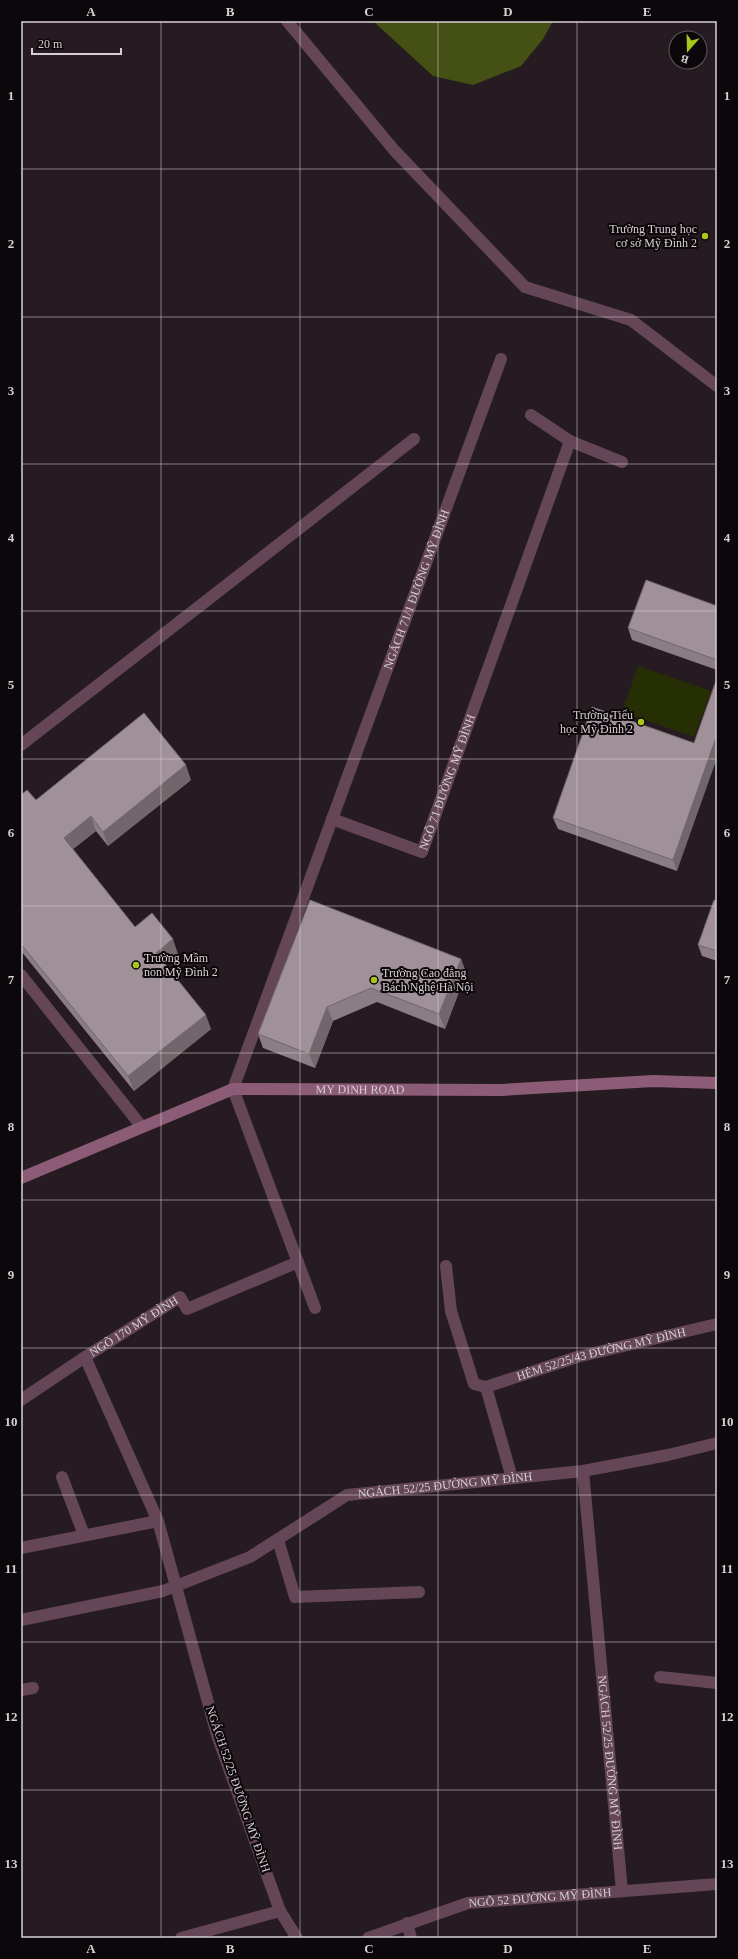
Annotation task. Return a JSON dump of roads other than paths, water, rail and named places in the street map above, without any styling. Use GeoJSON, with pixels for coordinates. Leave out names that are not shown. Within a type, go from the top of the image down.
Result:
{"type":"FeatureCollection","features":[{"type":"Feature","properties":{"kind":"street"},"geometry":{"type":"LineString","coordinates":[[287,21],[394,150],[525,287],[631,320],[717,386]]}},
{"type":"Feature","properties":{"kind":"street","name":"NGÁCH 71/1 ĐƯỜNG MỸ ĐÌNH"},"geometry":{"type":"LineString","coordinates":[[332,820],[501,359]]}},
{"type":"Feature","properties":{"kind":"street"},"geometry":{"type":"LineString","coordinates":[[531,415],[570,440],[622,462]]}},
{"type":"Feature","properties":{"kind":"street"},"geometry":{"type":"LineString","coordinates":[[21,745],[414,439]]}},
{"type":"Feature","properties":{"kind":"street","name":"NGÕ 71 ĐƯỜNG MỸ ĐÌNH"},"geometry":{"type":"LineString","coordinates":[[332,820],[422,852],[570,440]]}},
{"type":"Feature","properties":{"kind":"street"},"geometry":{"type":"LineString","coordinates":[[315,1308],[233,1090],[332,820]]}},
{"type":"Feature","properties":{"kind":"street"},"geometry":{"type":"LineString","coordinates":[[21,975],[142,1127]]}},
{"type":"Feature","properties":{"kind":"street","name":"MY DINH ROAD"},"geometry":{"type":"LineString","coordinates":[[21,1178],[233,1090],[500,1090],[653,1081],[717,1082]]}},
{"type":"Feature","properties":{"kind":"street","name":"NGÕ 170 MỸ ĐÌNH"},"geometry":{"type":"LineString","coordinates":[[177,1586],[158,1521],[85,1357],[180,1297],[187,1309],[298,1262]]}},
{"type":"Feature","properties":{"kind":"street"},"geometry":{"type":"LineString","coordinates":[[446,1266],[451,1311],[474,1384],[486,1387],[512,1478]]}},
{"type":"Feature","properties":{"kind":"street","name":"HẺM 52/25/43 ĐƯỜNG MỸ ĐÌNH"},"geometry":{"type":"LineString","coordinates":[[486,1387],[577,1357],[717,1324]]}},
{"type":"Feature","properties":{"kind":"street"},"geometry":{"type":"LineString","coordinates":[[21,1400],[85,1357]]}},
{"type":"Feature","properties":{"kind":"street"},"geometry":{"type":"LineString","coordinates":[[583,1471],[668,1455],[717,1443]]}},
{"type":"Feature","properties":{"kind":"street","name":"NGÁCH 52/25 ĐƯỜNG MỸ ĐÌNH"},"geometry":{"type":"LineString","coordinates":[[280,1911],[217,1735],[177,1586],[250,1557],[347,1495],[583,1471],[622,1891]]}},
{"type":"Feature","properties":{"kind":"street"},"geometry":{"type":"LineString","coordinates":[[62,1477],[84,1535]]}},
{"type":"Feature","properties":{"kind":"street"},"geometry":{"type":"LineString","coordinates":[[21,1548],[158,1521]]}},
{"type":"Feature","properties":{"kind":"street"},"geometry":{"type":"LineString","coordinates":[[278,1540],[295,1597],[419,1592]]}},
{"type":"Feature","properties":{"kind":"street"},"geometry":{"type":"LineString","coordinates":[[21,1620],[163,1592],[177,1586]]}},
{"type":"Feature","properties":{"kind":"street"},"geometry":{"type":"LineString","coordinates":[[660,1677],[717,1683]]}},
{"type":"Feature","properties":{"kind":"street","name":"NGÕ 52 ĐƯỜNG MỸ ĐÌNH"},"geometry":{"type":"LineString","coordinates":[[368,1938],[407,1923],[468,1903],[717,1884]]}},
{"type":"Feature","properties":{"kind":"street"},"geometry":{"type":"LineString","coordinates":[[181,1938],[280,1911],[297,1938]]}},
{"type":"Feature","properties":{"kind":"street"},"geometry":{"type":"LineString","coordinates":[[407,1923],[411,1938]]}},
{"type":"Feature","properties":{"kind":"place","name":"Trường Trung học cơ sở Mỹ Đình 2"},"geometry":{"type":"Point","coordinates":[705,236]}},
{"type":"Feature","properties":{"kind":"place","name":"Trường Tiểu học Mỹ Đình 2"},"geometry":{"type":"Point","coordinates":[641,722]}},
{"type":"Feature","properties":{"kind":"place","name":"Trường Mầm non Mỹ Đình 2"},"geometry":{"type":"Point","coordinates":[136,965]}},
{"type":"Feature","properties":{"kind":"place","name":"Trường Cao đẳng Bách Nghệ Hà Nội"},"geometry":{"type":"Point","coordinates":[374,980]}}]}
